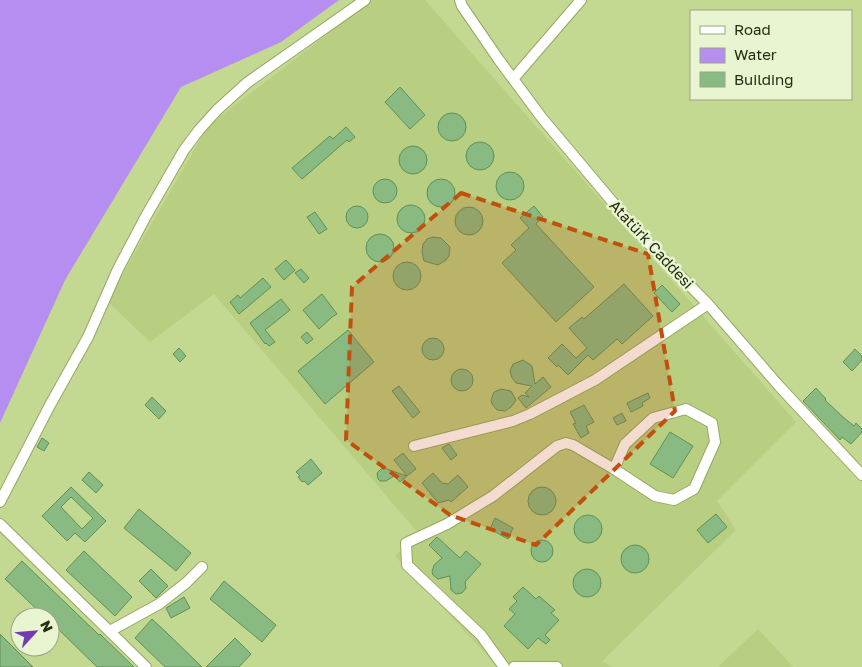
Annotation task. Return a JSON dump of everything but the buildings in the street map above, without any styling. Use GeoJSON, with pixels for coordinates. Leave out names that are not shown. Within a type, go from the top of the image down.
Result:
{"type":"FeatureCollection","features":[{"type":"Feature","properties":{"kind":"street"},"geometry":{"type":"LineString","coordinates":[[0,502],[50,405],[88,337],[118,269],[146,216],[184,150],[198,130],[248,82],[366,0]]}},
{"type":"Feature","properties":{"kind":"street","name":"Atatürk Caddesi"},"geometry":{"type":"LineString","coordinates":[[460,0],[467,14],[542,118],[642,237],[708,304],[779,386],[862,475]]}},
{"type":"Feature","properties":{"kind":"street"},"geometry":{"type":"LineString","coordinates":[[513,79],[581,0]]}},
{"type":"Feature","properties":{"kind":"street"},"geometry":{"type":"LineString","coordinates":[[414,446],[514,421],[530,414],[595,380],[708,304]]}},
{"type":"Feature","properties":{"kind":"street"},"geometry":{"type":"LineString","coordinates":[[504,667],[481,635],[407,565],[406,543],[447,524],[493,496],[557,446],[566,443],[573,445],[614,469],[655,496],[674,500],[694,489],[714,442],[712,423],[686,409],[653,418],[626,444],[614,469]]}},
{"type":"Feature","properties":{"kind":"street"},"geometry":{"type":"LineString","coordinates":[[0,524],[146,667]]}},
{"type":"Feature","properties":{"kind":"street"},"geometry":{"type":"LineString","coordinates":[[110,631],[160,604],[202,567]]}},
{"type":"Feature","properties":{"kind":"street"},"geometry":{"type":"LineString","coordinates":[[514,667],[557,667]]}},
{"type":"Feature","properties":{"kind":"highlighted area"},"geometry":{"type":"Polygon","coordinates":[[[461,193],[648,254],[675,411],[536,545],[450,515],[346,440],[352,287],[461,193]]]}},
{"type":"Feature","properties":{"kind":"shaded area"},"geometry":{"type":"Polygon","coordinates":[[[372,0],[425,0],[796,422],[717,501],[736,530],[602,661],[612,667],[498,667],[395,556],[419,534],[214,294],[150,342],[107,301],[208,126],[372,0]]]}},
{"type":"Feature","properties":{"kind":"shaded area"},"geometry":{"type":"Polygon","coordinates":[[[758,629],[793,667],[718,667],[758,629]]]}},
{"type":"Feature","properties":{"kind":"water"},"geometry":{"type":"Polygon","coordinates":[[[0,0],[339,0],[281,42],[181,87],[65,280],[0,423],[0,0]]]}}]}
